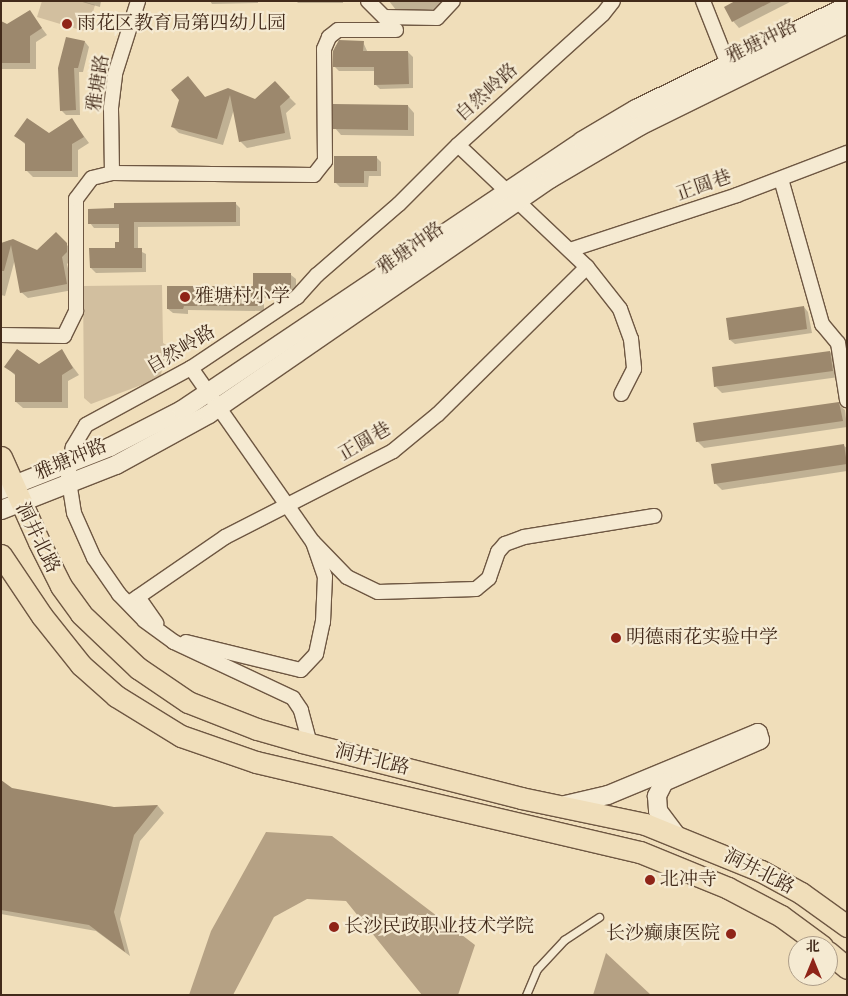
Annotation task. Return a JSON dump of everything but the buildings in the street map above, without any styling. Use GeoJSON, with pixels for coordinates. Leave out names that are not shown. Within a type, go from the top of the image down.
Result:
{"type":"FeatureCollection","features":[{"type":"Feature","properties":{"kind":"main road","name":"洞井北路"},"geometry":{"type":"LineString","coordinates":[[1,457],[9,498],[61,586],[81,614],[138,668],[188,702],[257,729],[310,744],[551,805],[645,824],[761,871],[800,893],[847,926]]}},
{"type":"Feature","properties":{"kind":"main road","name":"洞井北路"},"geometry":{"type":"LineString","coordinates":[[1,555],[42,616],[81,665],[116,696],[181,736],[256,762],[640,852],[728,888],[780,916],[808,936]]}},
{"type":"Feature","properties":{"kind":"street","name":"雅塘路"},"geometry":{"type":"LineString","coordinates":[[112,173],[111,108],[115,74],[138,1]]}},
{"type":"Feature","properties":{"kind":"street"},"geometry":{"type":"LineString","coordinates":[[368,1],[384,16],[437,18],[453,1]]}},
{"type":"Feature","properties":{"kind":"street","name":"自然岭路"},"geometry":{"type":"LineString","coordinates":[[310,744],[301,710],[293,698],[174,642],[94,558],[74,513],[69,484],[73,447],[86,426],[191,368],[298,297],[317,274],[399,204],[458,145],[603,14],[613,1]]}},
{"type":"Feature","properties":{"kind":"street"},"geometry":{"type":"LineString","coordinates":[[703,1],[728,64]]}},
{"type":"Feature","properties":{"kind":"street","name":"雅塘冲路"},"geometry":{"type":"LineString","coordinates":[[9,498],[69,484],[116,465],[512,196],[636,109],[847,6]]}},
{"type":"Feature","properties":{"kind":"street","name":"雅塘冲路"},"geometry":{"type":"LineString","coordinates":[[512,196],[640,126],[847,24]]}},
{"type":"Feature","properties":{"kind":"street"},"geometry":{"type":"LineString","coordinates":[[1,335],[64,336],[76,311],[76,199],[92,178],[112,173],[314,175],[325,161],[324,50],[329,36],[338,30],[396,30]]}},
{"type":"Feature","properties":{"kind":"street"},"geometry":{"type":"LineString","coordinates":[[458,145],[587,267],[620,309],[631,339],[634,369],[621,394]]}},
{"type":"Feature","properties":{"kind":"street","name":"正圆巷"},"geometry":{"type":"LineString","coordinates":[[570,250],[781,179],[847,153]]}},
{"type":"Feature","properties":{"kind":"street"},"geometry":{"type":"LineString","coordinates":[[781,179],[822,324],[838,342],[847,400]]}},
{"type":"Feature","properties":{"kind":"street","name":"正圆巷"},"geometry":{"type":"LineString","coordinates":[[133,600],[224,537],[288,506],[392,451],[438,414],[587,267]]}},
{"type":"Feature","properties":{"kind":"street"},"geometry":{"type":"LineString","coordinates":[[191,368],[313,542],[347,577],[378,592],[476,589],[489,578],[498,552],[505,544],[524,537],[654,516]]}},
{"type":"Feature","properties":{"kind":"street","name":"雅塘冲路"},"geometry":{"type":"LineString","coordinates":[[9,498],[70,464],[214,400]]}},
{"type":"Feature","properties":{"kind":"street"},"geometry":{"type":"LineString","coordinates":[[133,600],[156,624],[179,640],[301,670],[316,654],[323,622],[325,577],[313,542]]}},
{"type":"Feature","properties":{"kind":"street"},"geometry":{"type":"LineString","coordinates":[[551,805],[570,804],[608,795],[758,733],[760,740],[664,782],[657,796],[658,811],[676,835]]}},
{"type":"Feature","properties":{"kind":"lane"},"geometry":{"type":"LineString","coordinates":[[526,995],[538,969],[564,940],[599,916]]}},
{"type":"Feature","properties":{"kind":"shaded area","name":"雨花区教育局第四幼儿园"},"geometry":{"type":"Polygon","coordinates":[[[42,1],[82,1],[95,5],[87,32],[37,17],[42,1]]]}},
{"type":"Feature","properties":{"kind":"shaded area"},"geometry":{"type":"Polygon","coordinates":[[[162,285],[163,343],[168,346],[160,378],[91,404],[84,398],[83,286],[162,285]]]}},
{"type":"Feature","properties":{"kind":"shaded area"},"geometry":{"type":"Polygon","coordinates":[[[266,832],[332,836],[475,945],[458,995],[422,995],[346,901],[307,899],[274,917],[233,995],[189,995],[211,931],[266,832]]]}},
{"type":"Feature","properties":{"kind":"shaded area"},"geometry":{"type":"Polygon","coordinates":[[[606,953],[651,995],[593,995],[606,953]]]}},
{"type":"Feature","properties":{"kind":"place","name":"雨花区教育局第四幼儿园"},"geometry":{"type":"Point","coordinates":[67,24]}},
{"type":"Feature","properties":{"kind":"place","name":"雅塘村小学"},"geometry":{"type":"Point","coordinates":[185,297]}},
{"type":"Feature","properties":{"kind":"place","name":"明德雨花实验中学"},"geometry":{"type":"Point","coordinates":[616,638]}},
{"type":"Feature","properties":{"kind":"place","name":"北冲寺"},"geometry":{"type":"Point","coordinates":[650,880]}},
{"type":"Feature","properties":{"kind":"place","name":"长沙民政职业技术学院"},"geometry":{"type":"Point","coordinates":[334,927]}},
{"type":"Feature","properties":{"kind":"place","name":"长沙癫康医院"},"geometry":{"type":"Point","coordinates":[731,934]}}]}
